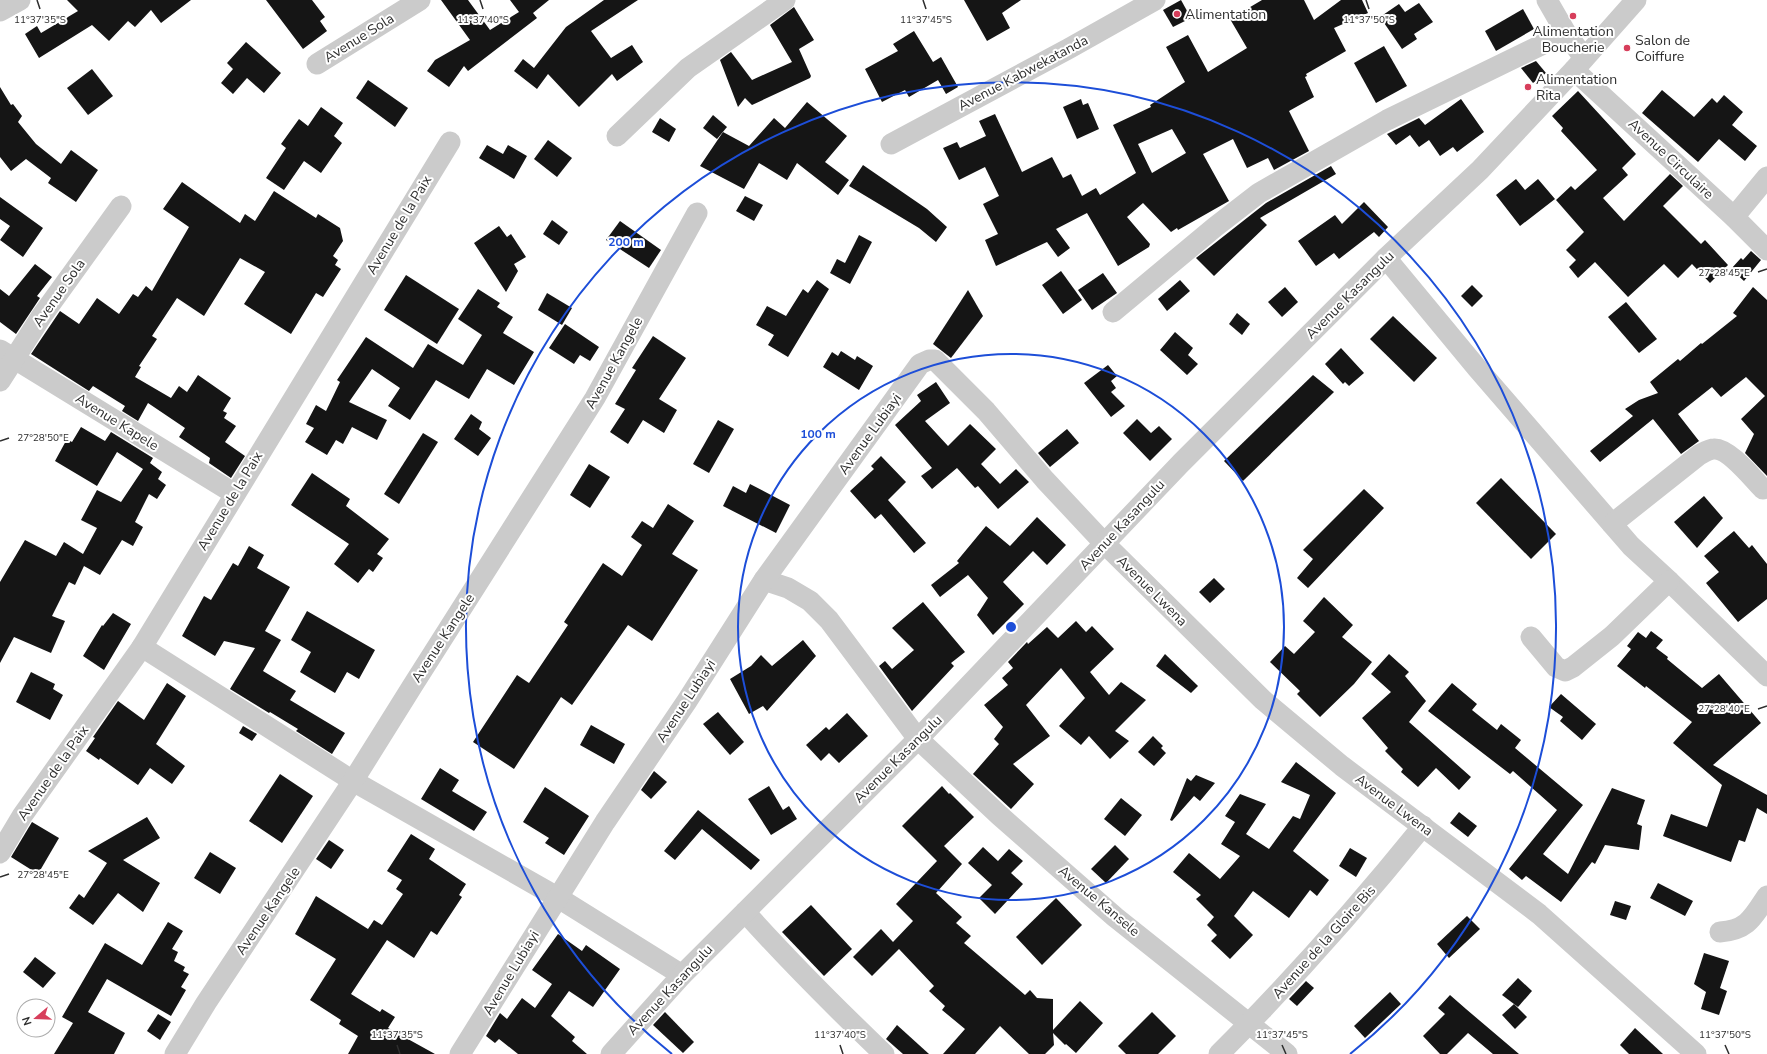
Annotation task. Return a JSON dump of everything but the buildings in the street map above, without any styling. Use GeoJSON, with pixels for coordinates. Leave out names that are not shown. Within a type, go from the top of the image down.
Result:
{"type":"FeatureCollection","features":[{"type":"Feature","properties":{"kind":"street"},"geometry":{"type":"LineString","coordinates":[[0,11],[20,0]]}},
{"type":"Feature","properties":{"kind":"street","name":"Avenue Sola"},"geometry":{"type":"LineString","coordinates":[[317,64],[420,0]]}},
{"type":"Feature","properties":{"kind":"street"},"geometry":{"type":"LineString","coordinates":[[617,136],[688,68],[785,0]]}},
{"type":"Feature","properties":{"kind":"street","name":"Avenue Kabwekatanda"},"geometry":{"type":"LineString","coordinates":[[891,144],[1068,49],[1155,0]]}},
{"type":"Feature","properties":{"kind":"street","name":"Avenue Circulaire"},"geometry":{"type":"LineString","coordinates":[[1547,0],[1566,33],[1579,64],[1767,250]]}},
{"type":"Feature","properties":{"kind":"street","name":"Avenue Kasangulu"},"geometry":{"type":"LineString","coordinates":[[611,1054],[682,975],[918,739],[1181,463],[1386,258],[1480,170],[1579,64],[1636,0]]}},
{"type":"Feature","properties":{"kind":"street"},"geometry":{"type":"LineString","coordinates":[[1113,312],[1215,227],[1259,193],[1387,120],[1566,33]]}},
{"type":"Feature","properties":{"kind":"street","name":"Avenue de la Paix"},"geometry":{"type":"LineString","coordinates":[[0,853],[22,816],[142,647],[450,142]]}},
{"type":"Feature","properties":{"kind":"street"},"geometry":{"type":"LineString","coordinates":[[1734,217],[1767,177]]}},
{"type":"Feature","properties":{"kind":"street","name":"Avenue Sola"},"geometry":{"type":"LineString","coordinates":[[0,381],[7,354],[41,317],[121,206]]}},
{"type":"Feature","properties":{"kind":"street","name":"Avenue Kangele"},"geometry":{"type":"LineString","coordinates":[[175,1054],[206,1004],[353,782],[595,398],[698,213]]}},
{"type":"Feature","properties":{"kind":"street"},"geometry":{"type":"LineString","coordinates":[[1386,258],[1477,368],[1631,546],[1767,676]]}},
{"type":"Feature","properties":{"kind":"street","name":"Avenue Kapele"},"geometry":{"type":"LineString","coordinates":[[7,354],[235,494]]}},
{"type":"Feature","properties":{"kind":"street","name":"Avenue Lwena"},"geometry":{"type":"LineString","coordinates":[[928,360],[935,360],[986,412],[1045,480],[1104,543],[1263,700],[1342,766],[1538,914],[1696,1054]]}},
{"type":"Feature","properties":{"kind":"street","name":"Avenue Lubiayi"},"geometry":{"type":"LineString","coordinates":[[460,1054],[605,822],[688,701],[764,580],[920,364],[928,360]]}},
{"type":"Feature","properties":{"kind":"street"},"geometry":{"type":"LineString","coordinates":[[1612,524],[1699,455],[1713,449],[1723,451],[1737,462],[1763,489]]}},
{"type":"Feature","properties":{"kind":"street","name":"Avenue Kansele"},"geometry":{"type":"LineString","coordinates":[[764,580],[788,588],[810,601],[824,615],[918,739],[999,815],[1116,917],[1287,1054]]}},
{"type":"Feature","properties":{"kind":"street"},"geometry":{"type":"LineString","coordinates":[[1531,637],[1556,667],[1565,671],[1573,667],[1612,636],[1669,581]]}},
{"type":"Feature","properties":{"kind":"street"},"geometry":{"type":"LineString","coordinates":[[142,647],[353,782],[557,897],[682,975]]}},
{"type":"Feature","properties":{"kind":"street","name":"Avenue de la Gloire Bis"},"geometry":{"type":"LineString","coordinates":[[1219,1054],[1249,1024],[1364,899],[1423,826]]}},
{"type":"Feature","properties":{"kind":"street"},"geometry":{"type":"LineString","coordinates":[[1720,932],[1732,931],[1744,926],[1752,919],[1767,896]]}},
{"type":"Feature","properties":{"kind":"street"},"geometry":{"type":"LineString","coordinates":[[745,912],[840,1013],[884,1054]]}},
{"type":"Feature","properties":{"kind":"place","name":"Alimentation"},"geometry":{"type":"Point","coordinates":[1177,14]}},
{"type":"Feature","properties":{"kind":"place","name":"Alimentation Boucherie"},"geometry":{"type":"Point","coordinates":[1573,16]}},
{"type":"Feature","properties":{"kind":"place","name":"Salon de Coiffure"},"geometry":{"type":"Point","coordinates":[1627,48]}},
{"type":"Feature","properties":{"kind":"place","name":"Alimentation Rita"},"geometry":{"type":"Point","coordinates":[1528,87]}}]}
